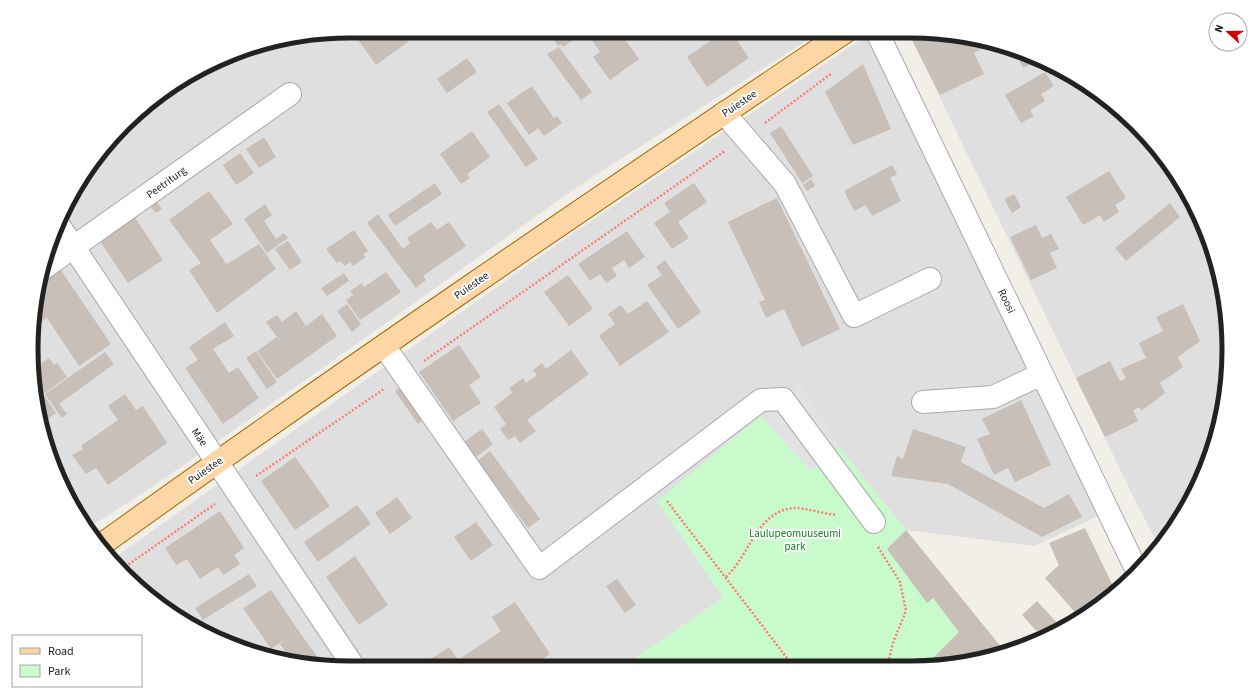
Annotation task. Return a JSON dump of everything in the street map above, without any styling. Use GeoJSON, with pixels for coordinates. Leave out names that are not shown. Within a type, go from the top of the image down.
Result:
{"type":"FeatureCollection","features":[{"type":"Feature","properties":{"kind":"main road","name":"Puiestee"},"geometry":{"type":"LineString","coordinates":[[105,542],[384,346],[836,38]]}},
{"type":"Feature","properties":{"kind":"street","name":"Roosi"},"geometry":{"type":"LineString","coordinates":[[880,38],[1135,566]]}},
{"type":"Feature","properties":{"kind":"street","name":"Peetriturg"},"geometry":{"type":"LineString","coordinates":[[50,264],[290,94]]}},
{"type":"Feature","properties":{"kind":"street"},"geometry":{"type":"LineString","coordinates":[[724,113],[785,184],[854,316],[930,279]]}},
{"type":"Feature","properties":{"kind":"street","name":"Mäe"},"geometry":{"type":"LineString","coordinates":[[62,230],[350,661]]}},
{"type":"Feature","properties":{"kind":"street"},"geometry":{"type":"LineString","coordinates":[[384,346],[540,568],[761,400],[783,399],[874,522]]}},
{"type":"Feature","properties":{"kind":"street"},"geometry":{"type":"LineString","coordinates":[[923,402],[993,397],[1042,374]]}},
{"type":"Feature","properties":{"kind":"path"},"geometry":{"type":"LineString","coordinates":[[126,566],[235,490],[538,284],[745,138],[836,70]]}},
{"type":"Feature","properties":{"kind":"path"},"geometry":{"type":"LineString","coordinates":[[667,501],[789,661]]}},
{"type":"Feature","properties":{"kind":"path"},"geometry":{"type":"LineString","coordinates":[[726,577],[735,569],[767,519],[779,511],[796,508],[837,516],[861,504]]}},
{"type":"Feature","properties":{"kind":"path"},"geometry":{"type":"LineString","coordinates":[[874,522],[878,549],[900,582],[906,611],[894,640],[888,661]]}},
{"type":"Feature","properties":{"kind":"shaded area"},"geometry":{"type":"Polygon","coordinates":[[[811,38],[583,183],[152,487],[92,526],[90,523],[62,469],[49,430],[44,410],[39,370],[39,329],[44,289],[55,249],[70,212],[90,176],[129,129],[176,90],[212,70],[249,55],[289,44],[329,39],[811,38]]]}},
{"type":"Feature","properties":{"kind":"shaded area"},"geometry":{"type":"Polygon","coordinates":[[[863,38],[871,38],[1102,514],[1035,546],[906,530],[844,454],[799,385],[723,598],[630,661],[350,661],[289,655],[230,637],[176,609],[144,584],[116,556],[566,238],[863,38]]]}},
{"type":"Feature","properties":{"kind":"shaded area"},"geometry":{"type":"Polygon","coordinates":[[[911,38],[971,44],[1011,55],[1048,70],[1084,90],[1116,115],[1145,144],[1170,176],[1190,212],[1205,249],[1211,269],[1219,309],[1222,350],[1216,410],[1205,450],[1190,487],[1170,523],[1156,541],[1134,498],[911,38]]]}},
{"type":"Feature","properties":{"kind":"shaded area"},"geometry":{"type":"Polygon","coordinates":[[[799,385],[839,447],[811,472],[761,416],[799,385]]]}},
{"type":"Feature","properties":{"kind":"green space","name":"Laulupeomuuseumi park"},"geometry":{"type":"Polygon","coordinates":[[[799,385],[844,454],[906,530],[887,549],[927,602],[933,598],[959,632],[931,660],[630,661],[723,598],[657,501],[799,385]]]}},
{"type":"Feature","properties":{"kind":"building"},"geometry":{"type":"Polygon","coordinates":[[[357,38],[405,38],[408,42],[376,65],[357,38]]]}},
{"type":"Feature","properties":{"kind":"building"},"geometry":{"type":"Polygon","coordinates":[[[552,38],[576,38],[563,47],[561,44],[558,46],[552,38]]]}},
{"type":"Feature","properties":{"kind":"building"},"geometry":{"type":"Polygon","coordinates":[[[590,38],[624,38],[639,59],[610,80],[593,57],[600,52],[590,38]]]}},
{"type":"Feature","properties":{"kind":"building"},"geometry":{"type":"Polygon","coordinates":[[[715,38],[736,38],[749,58],[707,87],[687,57],[715,38]]]}},
{"type":"Feature","properties":{"kind":"building"},"geometry":{"type":"Polygon","coordinates":[[[911,38],[951,41],[985,48],[974,53],[984,74],[940,95],[911,38]]]}},
{"type":"Feature","properties":{"kind":"building"},"geometry":{"type":"Polygon","coordinates":[[[559,47],[592,92],[581,100],[547,54],[559,47]]]}},
{"type":"Feature","properties":{"kind":"building"},"geometry":{"type":"Polygon","coordinates":[[[467,58],[477,72],[447,93],[437,79],[467,58]]]}},
{"type":"Feature","properties":{"kind":"building"},"geometry":{"type":"Polygon","coordinates":[[[1018,58],[1033,63],[1023,68],[1018,58]]]}},
{"type":"Feature","properties":{"kind":"building"},"geometry":{"type":"Polygon","coordinates":[[[863,64],[891,129],[853,145],[825,92],[863,64]]]}},
{"type":"Feature","properties":{"kind":"building"},"geometry":{"type":"Polygon","coordinates":[[[1045,72],[1054,86],[1041,94],[1045,101],[1030,110],[1034,116],[1021,123],[1005,95],[1045,72]]]}},
{"type":"Feature","properties":{"kind":"building"},"geometry":{"type":"Polygon","coordinates":[[[532,86],[554,118],[557,116],[562,123],[544,136],[538,128],[529,135],[507,103],[532,86]]]}},
{"type":"Feature","properties":{"kind":"building"},"geometry":{"type":"Polygon","coordinates":[[[499,104],[538,159],[526,167],[487,112],[499,104]]]}},
{"type":"Feature","properties":{"kind":"building"},"geometry":{"type":"Polygon","coordinates":[[[781,126],[813,176],[802,183],[770,133],[781,126]]]}},
{"type":"Feature","properties":{"kind":"building"},"geometry":{"type":"Polygon","coordinates":[[[472,131],[490,157],[467,174],[470,178],[461,184],[440,154],[472,131]]]}},
{"type":"Feature","properties":{"kind":"building"},"geometry":{"type":"Polygon","coordinates":[[[264,137],[276,157],[259,168],[246,149],[264,137]]]}},
{"type":"Feature","properties":{"kind":"building"},"geometry":{"type":"Polygon","coordinates":[[[240,153],[254,173],[236,185],[223,165],[240,153]]]}},
{"type":"Feature","properties":{"kind":"building"},"geometry":{"type":"Polygon","coordinates":[[[892,165],[897,174],[890,178],[901,201],[872,216],[866,205],[854,211],[844,191],[892,165]]]}},
{"type":"Feature","properties":{"kind":"building"},"geometry":{"type":"Polygon","coordinates":[[[1109,171],[1126,198],[1115,205],[1119,212],[1104,222],[1100,215],[1083,225],[1066,197],[1109,171]]]}},
{"type":"Feature","properties":{"kind":"building"},"geometry":{"type":"Polygon","coordinates":[[[811,179],[815,186],[807,191],[803,185],[811,179]]]}},
{"type":"Feature","properties":{"kind":"building"},"geometry":{"type":"Polygon","coordinates":[[[435,183],[442,194],[395,226],[388,215],[435,183]]]}},
{"type":"Feature","properties":{"kind":"building"},"geometry":{"type":"Polygon","coordinates":[[[694,183],[707,202],[678,222],[689,238],[672,249],[654,223],[670,212],[664,203],[694,183]]]}},
{"type":"Feature","properties":{"kind":"building"},"geometry":{"type":"Polygon","coordinates":[[[209,191],[233,224],[210,240],[225,262],[227,264],[259,244],[276,269],[217,313],[189,270],[201,263],[169,220],[209,191]]]}},
{"type":"Feature","properties":{"kind":"building"},"geometry":{"type":"Polygon","coordinates":[[[1014,194],[1021,207],[1012,213],[1004,199],[1014,194]]]}},
{"type":"Feature","properties":{"kind":"building"},"geometry":{"type":"Polygon","coordinates":[[[154,198],[162,209],[156,213],[148,203],[154,198]]]}},
{"type":"Feature","properties":{"kind":"building"},"geometry":{"type":"Polygon","coordinates":[[[777,198],[840,329],[802,347],[784,309],[766,318],[759,302],[765,300],[728,222],[777,198]]]}},
{"type":"Feature","properties":{"kind":"building"},"geometry":{"type":"Polygon","coordinates":[[[1170,203],[1180,217],[1126,261],[1115,248],[1170,203]]]}},
{"type":"Feature","properties":{"kind":"building"},"geometry":{"type":"Polygon","coordinates":[[[265,204],[272,215],[264,221],[276,239],[284,233],[288,238],[267,253],[244,219],[265,204]]]}},
{"type":"Feature","properties":{"kind":"building"},"geometry":{"type":"Polygon","coordinates":[[[378,214],[403,249],[410,243],[407,238],[431,222],[437,230],[449,222],[466,246],[423,276],[426,280],[416,288],[367,223],[378,214]]]}},
{"type":"Feature","properties":{"kind":"building"},"geometry":{"type":"Polygon","coordinates":[[[134,216],[163,260],[128,283],[99,240],[134,216]]]}},
{"type":"Feature","properties":{"kind":"building"},"geometry":{"type":"Polygon","coordinates":[[[1036,225],[1042,238],[1051,234],[1059,249],[1050,253],[1057,268],[1031,280],[1010,237],[1036,225]]]}},
{"type":"Feature","properties":{"kind":"building"},"geometry":{"type":"Polygon","coordinates":[[[354,230],[368,251],[363,254],[366,257],[353,266],[350,262],[345,266],[340,261],[337,263],[326,249],[354,230]]]}},
{"type":"Feature","properties":{"kind":"building"},"geometry":{"type":"Polygon","coordinates":[[[627,231],[645,257],[629,268],[624,260],[612,268],[617,276],[606,283],[600,274],[590,281],[578,264],[627,231]]]}},
{"type":"Feature","properties":{"kind":"building"},"geometry":{"type":"Polygon","coordinates":[[[288,241],[302,262],[290,270],[275,249],[288,241]]]}},
{"type":"Feature","properties":{"kind":"building"},"geometry":{"type":"Polygon","coordinates":[[[665,260],[701,312],[678,329],[647,285],[662,275],[656,267],[665,260]]]}},
{"type":"Feature","properties":{"kind":"building"},"geometry":{"type":"Polygon","coordinates":[[[60,269],[111,344],[79,366],[47,318],[41,322],[40,320],[47,278],[60,269]]]}},
{"type":"Feature","properties":{"kind":"building"},"geometry":{"type":"Polygon","coordinates":[[[386,272],[401,292],[360,320],[346,300],[353,295],[350,291],[362,283],[364,287],[386,272]]]}},
{"type":"Feature","properties":{"kind":"building"},"geometry":{"type":"Polygon","coordinates":[[[344,273],[349,281],[327,296],[321,288],[344,273]]]}},
{"type":"Feature","properties":{"kind":"building"},"geometry":{"type":"Polygon","coordinates":[[[568,275],[593,309],[569,326],[544,292],[568,275]]]}},
{"type":"Feature","properties":{"kind":"building"},"geometry":{"type":"Polygon","coordinates":[[[647,301],[669,332],[620,366],[599,336],[615,324],[608,314],[621,305],[628,314],[647,301]]]}},
{"type":"Feature","properties":{"kind":"building"},"geometry":{"type":"Polygon","coordinates":[[[347,304],[361,324],[352,332],[337,311],[347,304]]]}},
{"type":"Feature","properties":{"kind":"building"},"geometry":{"type":"Polygon","coordinates":[[[1183,304],[1200,341],[1178,357],[1183,367],[1160,383],[1165,393],[1141,411],[1140,407],[1133,410],[1138,421],[1105,437],[1076,378],[1110,361],[1120,381],[1126,378],[1121,369],[1146,358],[1139,343],[1163,331],[1156,317],[1183,304]]]}},
{"type":"Feature","properties":{"kind":"building"},"geometry":{"type":"Polygon","coordinates":[[[296,311],[306,326],[322,314],[337,336],[277,379],[257,351],[277,337],[266,322],[277,315],[282,322],[296,311]]]}},
{"type":"Feature","properties":{"kind":"building"},"geometry":{"type":"Polygon","coordinates":[[[225,322],[234,336],[213,349],[229,373],[238,367],[259,398],[223,424],[185,368],[198,360],[189,347],[225,322]]]}},
{"type":"Feature","properties":{"kind":"building"},"geometry":{"type":"Polygon","coordinates":[[[459,345],[481,377],[469,385],[481,403],[453,421],[419,372],[459,345]]]}},
{"type":"Feature","properties":{"kind":"building"},"geometry":{"type":"Polygon","coordinates":[[[571,350],[589,374],[527,420],[536,431],[520,443],[515,436],[508,440],[500,429],[506,424],[494,407],[512,393],[509,388],[523,378],[526,383],[537,375],[533,370],[542,363],[546,369],[571,350]]]}},
{"type":"Feature","properties":{"kind":"building"},"geometry":{"type":"Polygon","coordinates":[[[256,351],[277,382],[267,389],[246,358],[256,351]]]}},
{"type":"Feature","properties":{"kind":"building"},"geometry":{"type":"Polygon","coordinates":[[[105,352],[114,364],[59,404],[67,414],[62,418],[45,394],[105,352]]]}},
{"type":"Feature","properties":{"kind":"building"},"geometry":{"type":"Polygon","coordinates":[[[49,358],[54,365],[57,363],[67,377],[42,395],[39,370],[41,368],[39,365],[49,358]]]}},
{"type":"Feature","properties":{"kind":"building"},"geometry":{"type":"Polygon","coordinates":[[[405,384],[428,416],[418,424],[395,391],[405,384]]]}},
{"type":"Feature","properties":{"kind":"building"},"geometry":{"type":"Polygon","coordinates":[[[125,394],[136,410],[143,406],[167,443],[108,485],[96,468],[86,474],[72,455],[83,449],[81,446],[118,420],[108,406],[125,394]]]}},
{"type":"Feature","properties":{"kind":"building"},"geometry":{"type":"Polygon","coordinates":[[[44,395],[56,413],[47,420],[44,410],[42,396],[44,395]]]}},
{"type":"Feature","properties":{"kind":"building"},"geometry":{"type":"Polygon","coordinates":[[[1021,400],[1051,465],[1015,482],[1008,468],[994,475],[977,439],[990,434],[982,419],[1021,400]]]}},
{"type":"Feature","properties":{"kind":"building"},"geometry":{"type":"Polygon","coordinates":[[[482,429],[493,444],[475,458],[464,442],[482,429]]]}},
{"type":"Feature","properties":{"kind":"building"},"geometry":{"type":"Polygon","coordinates":[[[913,429],[966,447],[961,462],[1044,508],[1069,494],[1082,517],[1042,537],[948,484],[891,476],[897,456],[903,459],[913,429]]]}},
{"type":"Feature","properties":{"kind":"building"},"geometry":{"type":"Polygon","coordinates":[[[490,451],[540,519],[528,528],[477,461],[490,451]]]}},
{"type":"Feature","properties":{"kind":"building"},"geometry":{"type":"Polygon","coordinates":[[[295,457],[330,506],[295,530],[261,481],[295,457]]]}},
{"type":"Feature","properties":{"kind":"building"},"geometry":{"type":"Polygon","coordinates":[[[397,497],[412,518],[390,534],[375,513],[397,497]]]}},
{"type":"Feature","properties":{"kind":"building"},"geometry":{"type":"Polygon","coordinates":[[[357,505],[371,524],[318,562],[304,542],[357,505]]]}},
{"type":"Feature","properties":{"kind":"building"},"geometry":{"type":"Polygon","coordinates":[[[220,511],[244,548],[234,555],[240,564],[223,575],[218,567],[200,579],[187,559],[176,565],[165,548],[220,511]]]}},
{"type":"Feature","properties":{"kind":"building"},"geometry":{"type":"Polygon","coordinates":[[[476,522],[493,545],[471,561],[454,537],[476,522]]]}},
{"type":"Feature","properties":{"kind":"building"},"geometry":{"type":"Polygon","coordinates":[[[1085,528],[1113,586],[1076,613],[1045,578],[1059,565],[1049,543],[1085,528]]]}},
{"type":"Feature","properties":{"kind":"building"},"geometry":{"type":"Polygon","coordinates":[[[906,530],[1001,647],[971,655],[931,660],[959,632],[933,598],[927,603],[887,549],[906,530]]]}},
{"type":"Feature","properties":{"kind":"building"},"geometry":{"type":"Polygon","coordinates":[[[355,556],[388,605],[359,625],[326,577],[355,556]]]}},
{"type":"Feature","properties":{"kind":"building"},"geometry":{"type":"Polygon","coordinates":[[[249,574],[257,586],[203,620],[195,608],[249,574]]]}},
{"type":"Feature","properties":{"kind":"building"},"geometry":{"type":"Polygon","coordinates":[[[617,579],[636,605],[625,613],[606,586],[617,579]]]}},
{"type":"Feature","properties":{"kind":"building"},"geometry":{"type":"Polygon","coordinates":[[[271,590],[319,659],[288,655],[280,644],[286,639],[271,649],[243,608],[271,590]]]}},
{"type":"Feature","properties":{"kind":"building"},"geometry":{"type":"Polygon","coordinates":[[[1037,601],[1058,624],[1039,633],[1022,615],[1037,601]]]}},
{"type":"Feature","properties":{"kind":"building"},"geometry":{"type":"Polygon","coordinates":[[[515,602],[550,654],[540,661],[429,660],[449,647],[458,660],[501,631],[492,617],[515,602]]]}}]}
